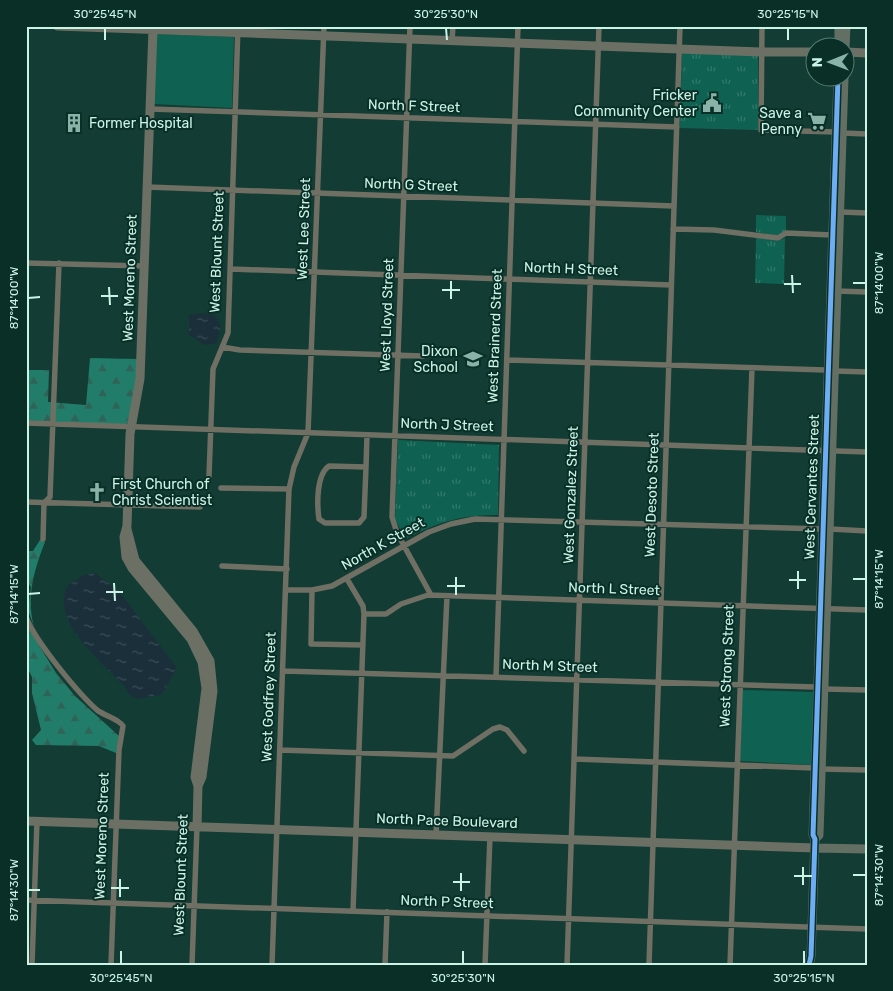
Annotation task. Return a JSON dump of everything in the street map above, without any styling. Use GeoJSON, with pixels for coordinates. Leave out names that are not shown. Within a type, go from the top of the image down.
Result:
{"type":"FeatureCollection","features":[{"type":"Feature","properties":{"kind":"main road","name":"West Cervantes Street"},"geometry":{"type":"LineString","coordinates":[[831,370],[838,275],[840,212],[838,88]]}},
{"type":"Feature","properties":{"kind":"main road","name":"West Cervantes Street"},"geometry":{"type":"LineString","coordinates":[[811,962],[815,843],[813,834],[818,769],[831,370],[834,172],[843,88]]}},
{"type":"Feature","properties":{"kind":"main road"},"geometry":{"type":"LineString","coordinates":[[834,172],[836,208],[840,212]]}},
{"type":"Feature","properties":{"kind":"main road"},"geometry":{"type":"LineString","coordinates":[[832,235],[835,240],[834,263],[838,275]]}},
{"type":"Feature","properties":{"kind":"main road","name":"North Pace Boulevard"},"geometry":{"type":"LineString","coordinates":[[815,843],[867,849]]}},
{"type":"Feature","properties":{"kind":"street"},"geometry":{"type":"LineString","coordinates":[[57,26],[324,31],[452,40],[761,52],[806,52]]}},
{"type":"Feature","properties":{"kind":"street","name":"West Lloyd Street"},"geometry":{"type":"LineString","coordinates":[[410,26],[392,517],[395,528],[431,595]]}},
{"type":"Feature","properties":{"kind":"street"},"geometry":{"type":"LineString","coordinates":[[452,40],[453,26]]}},
{"type":"Feature","properties":{"kind":"street","name":"West Brainerd Street"},"geometry":{"type":"LineString","coordinates":[[496,677],[518,26]]}},
{"type":"Feature","properties":{"kind":"street","name":"West Gonzalez Street"},"geometry":{"type":"LineString","coordinates":[[567,965],[599,26]]}},
{"type":"Feature","properties":{"kind":"street","name":"West Desoto Street"},"geometry":{"type":"LineString","coordinates":[[649,965],[680,26]]}},
{"type":"Feature","properties":{"kind":"street"},"geometry":{"type":"LineString","coordinates":[[762,26],[761,130],[867,134]]}},
{"type":"Feature","properties":{"kind":"street","name":"West Moreno Street"},"geometry":{"type":"LineString","coordinates":[[127,529],[132,427],[140,379],[153,28]]}},
{"type":"Feature","properties":{"kind":"street","name":"West Blount Street"},"geometry":{"type":"LineString","coordinates":[[209,476],[213,369],[228,334],[238,29]]}},
{"type":"Feature","properties":{"kind":"street","name":"West Lee Street"},"geometry":{"type":"LineString","coordinates":[[308,433],[324,31]]}},
{"type":"Feature","properties":{"kind":"street","name":"North F Street"},"geometry":{"type":"LineString","coordinates":[[150,109],[677,127]]}},
{"type":"Feature","properties":{"kind":"street","name":"North G Street"},"geometry":{"type":"LineString","coordinates":[[147,187],[674,206]]}},
{"type":"Feature","properties":{"kind":"street"},"geometry":{"type":"LineString","coordinates":[[840,212],[867,213]]}},
{"type":"Feature","properties":{"kind":"street"},"geometry":{"type":"LineString","coordinates":[[673,229],[749,234],[778,238],[786,233],[832,235]]}},
{"type":"Feature","properties":{"kind":"street"},"geometry":{"type":"LineString","coordinates":[[26,262],[144,266]]}},
{"type":"Feature","properties":{"kind":"street"},"geometry":{"type":"LineString","coordinates":[[43,539],[44,502],[50,497],[59,263]]}},
{"type":"Feature","properties":{"kind":"street","name":"North H Street"},"geometry":{"type":"LineString","coordinates":[[231,269],[671,285]]}},
{"type":"Feature","properties":{"kind":"street"},"geometry":{"type":"LineString","coordinates":[[837,291],[867,292]]}},
{"type":"Feature","properties":{"kind":"street"},"geometry":{"type":"LineString","coordinates":[[222,347],[240,350],[423,356]]}},
{"type":"Feature","properties":{"kind":"street"},"geometry":{"type":"LineString","coordinates":[[506,360],[867,372]]}},
{"type":"Feature","properties":{"kind":"street","name":"West Strong Street"},"geometry":{"type":"LineString","coordinates":[[730,965],[747,448],[752,368]]}},
{"type":"Feature","properties":{"kind":"street","name":"North J Street"},"geometry":{"type":"LineString","coordinates":[[26,423],[867,452]]}},
{"type":"Feature","properties":{"kind":"street","name":"West Godfrey Street"},"geometry":{"type":"LineString","coordinates":[[272,965],[289,489],[294,467],[308,433]]}},
{"type":"Feature","properties":{"kind":"street"},"geometry":{"type":"LineString","coordinates":[[366,467],[327,466],[320,484],[318,517],[321,521],[362,522],[364,517],[366,467],[367,435]]}},
{"type":"Feature","properties":{"kind":"street"},"geometry":{"type":"LineString","coordinates":[[220,488],[289,489]]}},
{"type":"Feature","properties":{"kind":"street"},"geometry":{"type":"LineString","coordinates":[[26,502],[200,507]]}},
{"type":"Feature","properties":{"kind":"street","name":"North K Street"},"geometry":{"type":"LineString","coordinates":[[286,590],[322,589],[348,579],[429,532],[451,524],[475,519],[867,531]]}},
{"type":"Feature","properties":{"kind":"street","name":"West Blount Street"},"geometry":{"type":"LineString","coordinates":[[127,529],[124,543],[128,563],[156,599],[194,637],[206,679],[207,713],[195,777],[198,786],[192,965]]}},
{"type":"Feature","properties":{"kind":"street"},"geometry":{"type":"LineString","coordinates":[[222,566],[286,569]]}},
{"type":"Feature","properties":{"kind":"street"},"geometry":{"type":"LineString","coordinates":[[348,579],[363,606],[364,614],[353,911]]}},
{"type":"Feature","properties":{"kind":"street"},"geometry":{"type":"LineString","coordinates":[[26,584],[26,595]]}},
{"type":"Feature","properties":{"kind":"street"},"geometry":{"type":"LineString","coordinates":[[312,590],[311,644],[363,645]]}},
{"type":"Feature","properties":{"kind":"street","name":"North L Street"},"geometry":{"type":"LineString","coordinates":[[364,614],[386,614],[401,604],[431,595],[867,610]]}},
{"type":"Feature","properties":{"kind":"street"},"geometry":{"type":"LineString","coordinates":[[436,835],[447,596]]}},
{"type":"Feature","properties":{"kind":"street","name":"West Moreno Street"},"geometry":{"type":"LineString","coordinates":[[26,616],[60,668],[81,694],[109,718],[118,720],[124,730],[119,750],[111,965]]}},
{"type":"Feature","properties":{"kind":"street","name":"North M Street"},"geometry":{"type":"LineString","coordinates":[[283,670],[867,690]]}},
{"type":"Feature","properties":{"kind":"street"},"geometry":{"type":"LineString","coordinates":[[280,750],[439,756],[457,755],[492,728],[500,727],[507,730],[524,751]]}},
{"type":"Feature","properties":{"kind":"street"},"geometry":{"type":"LineString","coordinates":[[574,759],[867,770]]}},
{"type":"Feature","properties":{"kind":"street","name":"North Pace Boulevard"},"geometry":{"type":"LineString","coordinates":[[26,821],[734,844],[815,843]]}},
{"type":"Feature","properties":{"kind":"street"},"geometry":{"type":"LineString","coordinates":[[32,965],[37,821]]}},
{"type":"Feature","properties":{"kind":"street"},"geometry":{"type":"LineString","coordinates":[[485,965],[490,836]]}},
{"type":"Feature","properties":{"kind":"street","name":"North P Street"},"geometry":{"type":"LineString","coordinates":[[26,900],[867,929]]}},
{"type":"Feature","properties":{"kind":"street"},"geometry":{"type":"LineString","coordinates":[[385,965],[387,912]]}},
{"type":"Feature","properties":{"kind":"green space"},"geometry":{"type":"Polygon","coordinates":[[[156,34],[234,37],[232,108],[154,104],[156,34]]]}},
{"type":"Feature","properties":{"kind":"green space"},"geometry":{"type":"Polygon","coordinates":[[[682,51],[758,54],[758,130],[680,128],[682,51]]]}},
{"type":"Feature","properties":{"kind":"green space"},"geometry":{"type":"Polygon","coordinates":[[[756,215],[786,216],[786,231],[778,236],[756,232],[756,215]]]}},
{"type":"Feature","properties":{"kind":"green space"},"geometry":{"type":"Polygon","coordinates":[[[756,237],[778,241],[785,238],[784,284],[755,283],[756,237]]]}},
{"type":"Feature","properties":{"kind":"green space"},"geometry":{"type":"Polygon","coordinates":[[[90,358],[137,359],[137,384],[128,423],[124,425],[26,421],[26,370],[49,370],[48,402],[86,405],[90,358]]]}},
{"type":"Feature","properties":{"kind":"green space"},"geometry":{"type":"Polygon","coordinates":[[[398,440],[499,445],[498,515],[461,518],[428,528],[405,539],[395,519],[398,440]]]}},
{"type":"Feature","properties":{"kind":"green space"},"geometry":{"type":"Polygon","coordinates":[[[40,540],[45,542],[32,584],[31,594],[34,627],[28,610],[31,587],[26,580],[26,551],[33,551],[40,540]]]}},
{"type":"Feature","properties":{"kind":"green space"},"geometry":{"type":"Polygon","coordinates":[[[26,624],[56,673],[75,696],[119,736],[116,753],[99,746],[36,745],[32,740],[41,730],[32,693],[32,677],[26,665],[26,624]]]}},
{"type":"Feature","properties":{"kind":"green space"},"geometry":{"type":"Polygon","coordinates":[[[742,690],[813,692],[812,765],[739,761],[742,690]]]}},
{"type":"Feature","properties":{"kind":"water"},"geometry":{"type":"Polygon","coordinates":[[[203,313],[214,315],[221,325],[217,343],[205,345],[189,335],[189,315],[203,313]]]}},
{"type":"Feature","properties":{"kind":"water"},"geometry":{"type":"Polygon","coordinates":[[[95,573],[118,590],[177,668],[160,695],[137,699],[129,694],[125,687],[92,654],[72,627],[66,613],[64,599],[68,585],[84,575],[95,573]]]}},
{"type":"Feature","properties":{"kind":"cycle path"},"geometry":{"type":"LineString","coordinates":[[809,965],[811,956],[815,839],[813,835],[838,88]]}},
{"type":"Feature","properties":{"kind":"place","name":"Fricker Community Center"},"geometry":{"type":"Point","coordinates":[712,103]}},
{"type":"Feature","properties":{"kind":"place","name":"Save a Penny"},"geometry":{"type":"Point","coordinates":[817,121]}},
{"type":"Feature","properties":{"kind":"place","name":"Former Hospital"},"geometry":{"type":"Point","coordinates":[74,123]}},
{"type":"Feature","properties":{"kind":"place","name":"Dixon School"},"geometry":{"type":"Point","coordinates":[473,359]}},
{"type":"Feature","properties":{"kind":"place","name":"First Church of Christ Scientist"},"geometry":{"type":"Point","coordinates":[97,492]}}]}
